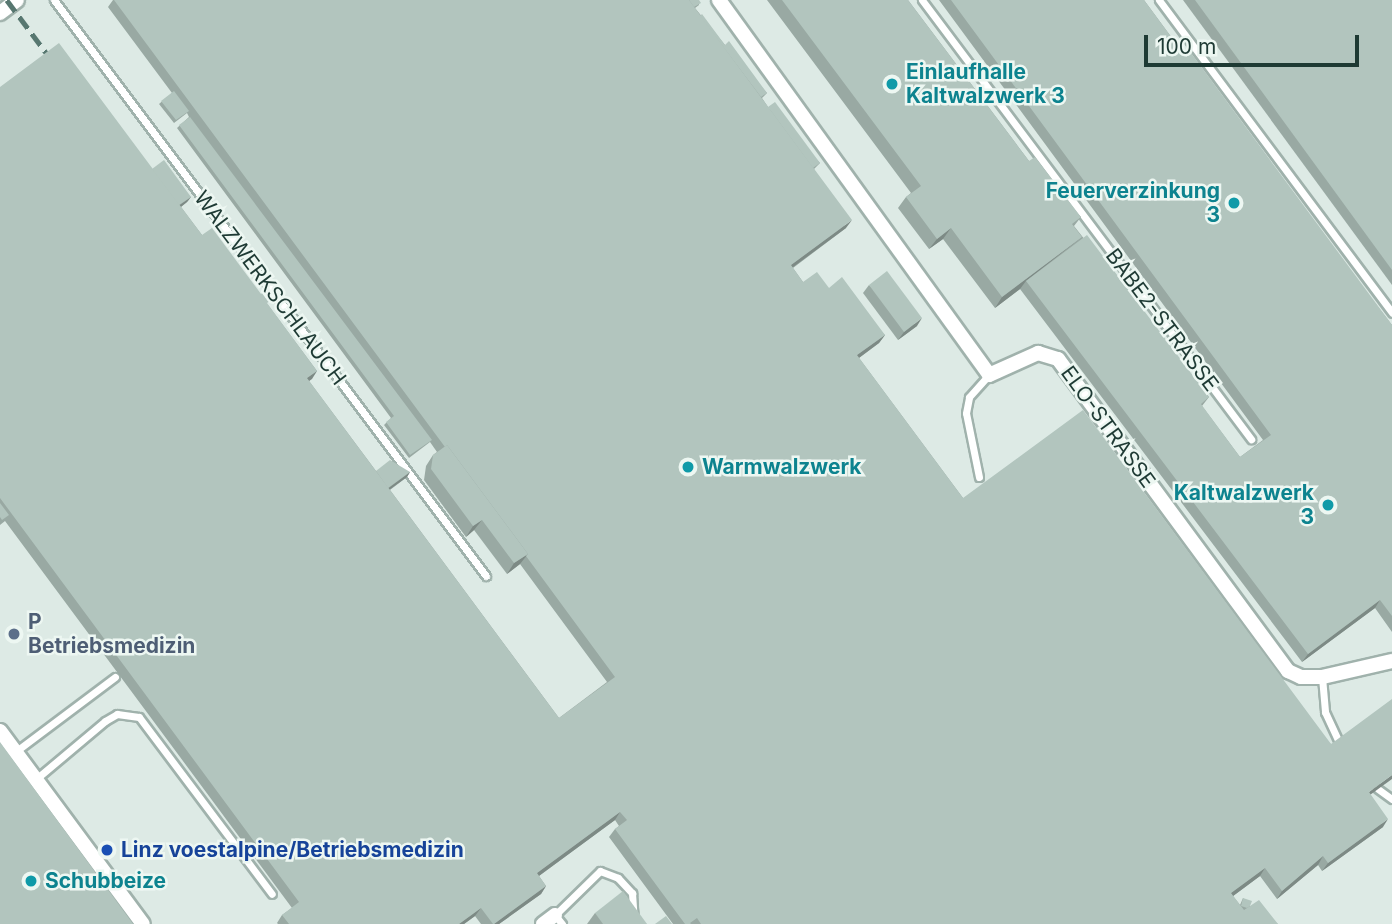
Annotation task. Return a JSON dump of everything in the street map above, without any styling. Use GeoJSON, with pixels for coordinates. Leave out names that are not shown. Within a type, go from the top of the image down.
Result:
{"type":"FeatureCollection","features":[{"type":"Feature","properties":{"kind":"street"},"geometry":{"type":"LineString","coordinates":[[0,13],[17,0]]}},
{"type":"Feature","properties":{"kind":"street"},"geometry":{"type":"LineString","coordinates":[[719,0],[989,375]]}},
{"type":"Feature","properties":{"kind":"street","name":"ELO-STRASSE"},"geometry":{"type":"LineString","coordinates":[[989,375],[1038,353],[1058,359],[1288,671],[1301,677],[1322,677],[1392,661]]}},
{"type":"Feature","properties":{"kind":"street"},"geometry":{"type":"LineString","coordinates":[[0,731],[143,924]]}},
{"type":"Feature","properties":{"kind":"street"},"geometry":{"type":"LineString","coordinates":[[543,924],[559,919]]}},
{"type":"Feature","properties":{"kind":"lane","name":"WALZWERKSCHLAUCH"},"geometry":{"type":"LineString","coordinates":[[54,0],[486,576]]}},
{"type":"Feature","properties":{"kind":"lane","name":"BABE2-STRASSE"},"geometry":{"type":"LineString","coordinates":[[922,0],[1251,439]]}},
{"type":"Feature","properties":{"kind":"lane"},"geometry":{"type":"LineString","coordinates":[[1159,0],[1392,313]]}},
{"type":"Feature","properties":{"kind":"lane"},"geometry":{"type":"LineString","coordinates":[[979,477],[966,413],[969,397],[989,375]]}},
{"type":"Feature","properties":{"kind":"lane"},"geometry":{"type":"LineString","coordinates":[[15,752],[115,677]]}},
{"type":"Feature","properties":{"kind":"lane"},"geometry":{"type":"LineString","coordinates":[[1322,677],[1325,712],[1339,742]]}},
{"type":"Feature","properties":{"kind":"lane"},"geometry":{"type":"LineString","coordinates":[[36,779],[117,713],[139,717],[272,894]]}},
{"type":"Feature","properties":{"kind":"lane"},"geometry":{"type":"LineString","coordinates":[[1378,789],[1392,799]]}},
{"type":"Feature","properties":{"kind":"lane"},"geometry":{"type":"LineString","coordinates":[[559,919],[600,872],[618,878],[632,893],[634,924]]}},
{"type":"Feature","properties":{"kind":"building","name":"Warmwalzwerk"},"geometry":{"type":"Polygon","coordinates":[[[114,0],[689,0],[852,220],[791,265],[803,282],[817,272],[829,288],[842,277],[885,335],[857,355],[963,498],[1083,410],[1331,744],[1392,699],[1392,775],[1369,792],[1388,819],[1328,863],[1323,856],[1282,891],[1265,868],[1231,893],[1244,910],[1259,900],[1278,924],[701,924],[697,918],[691,924],[685,924],[615,829],[627,820],[620,812],[537,873],[546,886],[494,924],[481,908],[459,924],[289,924],[282,915],[299,902],[0,498],[0,87],[59,43],[202,235],[212,228],[261,294],[267,290],[273,298],[267,303],[317,371],[307,378],[559,718],[615,677],[526,556],[528,554],[447,445],[445,447],[114,0]]]}},
{"type":"Feature","properties":{"kind":"building"},"geometry":{"type":"Polygon","coordinates":[[[689,0],[699,0],[701,3],[694,7],[689,0]]]}},
{"type":"Feature","properties":{"kind":"building","name":"Einlaufhalle Kaltwalzwerk 3"},"geometry":{"type":"Polygon","coordinates":[[[782,0],[908,0],[1029,161],[1035,157],[1081,217],[1072,224],[1082,237],[1002,297],[951,228],[937,239],[906,197],[921,186],[782,0]]]}},
{"type":"Feature","properties":{"kind":"building"},"geometry":{"type":"Polygon","coordinates":[[[951,0],[1144,0],[1186,57],[1191,53],[1392,325],[1392,616],[1380,600],[1308,654],[1026,281],[1087,235],[1209,397],[1201,404],[1240,457],[1271,435],[951,0]]]}},
{"type":"Feature","properties":{"kind":"building"},"geometry":{"type":"Polygon","coordinates":[[[1195,0],[1392,0],[1392,270],[1195,0]]]}},
{"type":"Feature","properties":{"kind":"building"},"geometry":{"type":"Polygon","coordinates":[[[702,14],[725,45],[729,41],[767,93],[761,97],[700,16],[702,14]]]}},
{"type":"Feature","properties":{"kind":"building"},"geometry":{"type":"Polygon","coordinates":[[[174,91],[189,111],[176,120],[161,101],[174,91]]]}},
{"type":"Feature","properties":{"kind":"building"},"geometry":{"type":"Polygon","coordinates":[[[775,102],[820,163],[813,168],[768,107],[775,102]]]}},
{"type":"Feature","properties":{"kind":"building"},"geometry":{"type":"Polygon","coordinates":[[[190,117],[432,440],[410,455],[386,422],[394,416],[179,125],[190,117]]]}},
{"type":"Feature","properties":{"kind":"building"},"geometry":{"type":"Polygon","coordinates":[[[164,160],[191,197],[179,205],[152,169],[164,160]]]}},
{"type":"Feature","properties":{"kind":"building"},"geometry":{"type":"Polygon","coordinates":[[[887,271],[922,318],[904,332],[869,285],[887,271]]]}},
{"type":"Feature","properties":{"kind":"building"},"geometry":{"type":"Polygon","coordinates":[[[447,445],[528,554],[514,563],[482,520],[473,526],[431,469],[433,455],[447,445]]]}},
{"type":"Feature","properties":{"kind":"building"},"geometry":{"type":"Polygon","coordinates":[[[390,460],[410,472],[388,488],[376,471],[390,460]]]}},
{"type":"Feature","properties":{"kind":"building"},"geometry":{"type":"Polygon","coordinates":[[[0,503],[9,515],[2,520],[0,517],[0,503]]]}},
{"type":"Feature","properties":{"kind":"building"},"geometry":{"type":"Polygon","coordinates":[[[0,742],[133,924],[0,924],[0,742]]]}},
{"type":"Feature","properties":{"kind":"building"},"geometry":{"type":"Polygon","coordinates":[[[623,891],[647,924],[603,924],[595,913],[623,891]]]}},
{"type":"Feature","properties":{"kind":"building"},"geometry":{"type":"Polygon","coordinates":[[[1243,898],[1252,901],[1247,908],[1241,906],[1243,898]]]}},
{"type":"Feature","properties":{"kind":"building"},"geometry":{"type":"Polygon","coordinates":[[[666,916],[672,924],[655,924],[666,916]]]}},
{"type":"Feature","properties":{"kind":"railway"},"geometry":{"type":"LineString","coordinates":[[7,0],[48,55]]}},
{"type":"Feature","properties":{"kind":"place","name":"Einlaufhalle Kaltwalzwerk 3"},"geometry":{"type":"Point","coordinates":[892,84]}},
{"type":"Feature","properties":{"kind":"place","name":"Feuerverzinkung 3"},"geometry":{"type":"Point","coordinates":[1234,203]}},
{"type":"Feature","properties":{"kind":"place","name":"Warmwalzwerk"},"geometry":{"type":"Point","coordinates":[688,467]}},
{"type":"Feature","properties":{"kind":"place","name":"Kaltwalzwerk 3"},"geometry":{"type":"Point","coordinates":[1328,505]}},
{"type":"Feature","properties":{"kind":"place","name":"P Betriebsmedizin"},"geometry":{"type":"Point","coordinates":[14,634]}},
{"type":"Feature","properties":{"kind":"place","name":"Linz voestalpine/Betriebsmedizin"},"geometry":{"type":"Point","coordinates":[107,850]}},
{"type":"Feature","properties":{"kind":"place","name":"Schubbeize"},"geometry":{"type":"Point","coordinates":[31,881]}}]}
